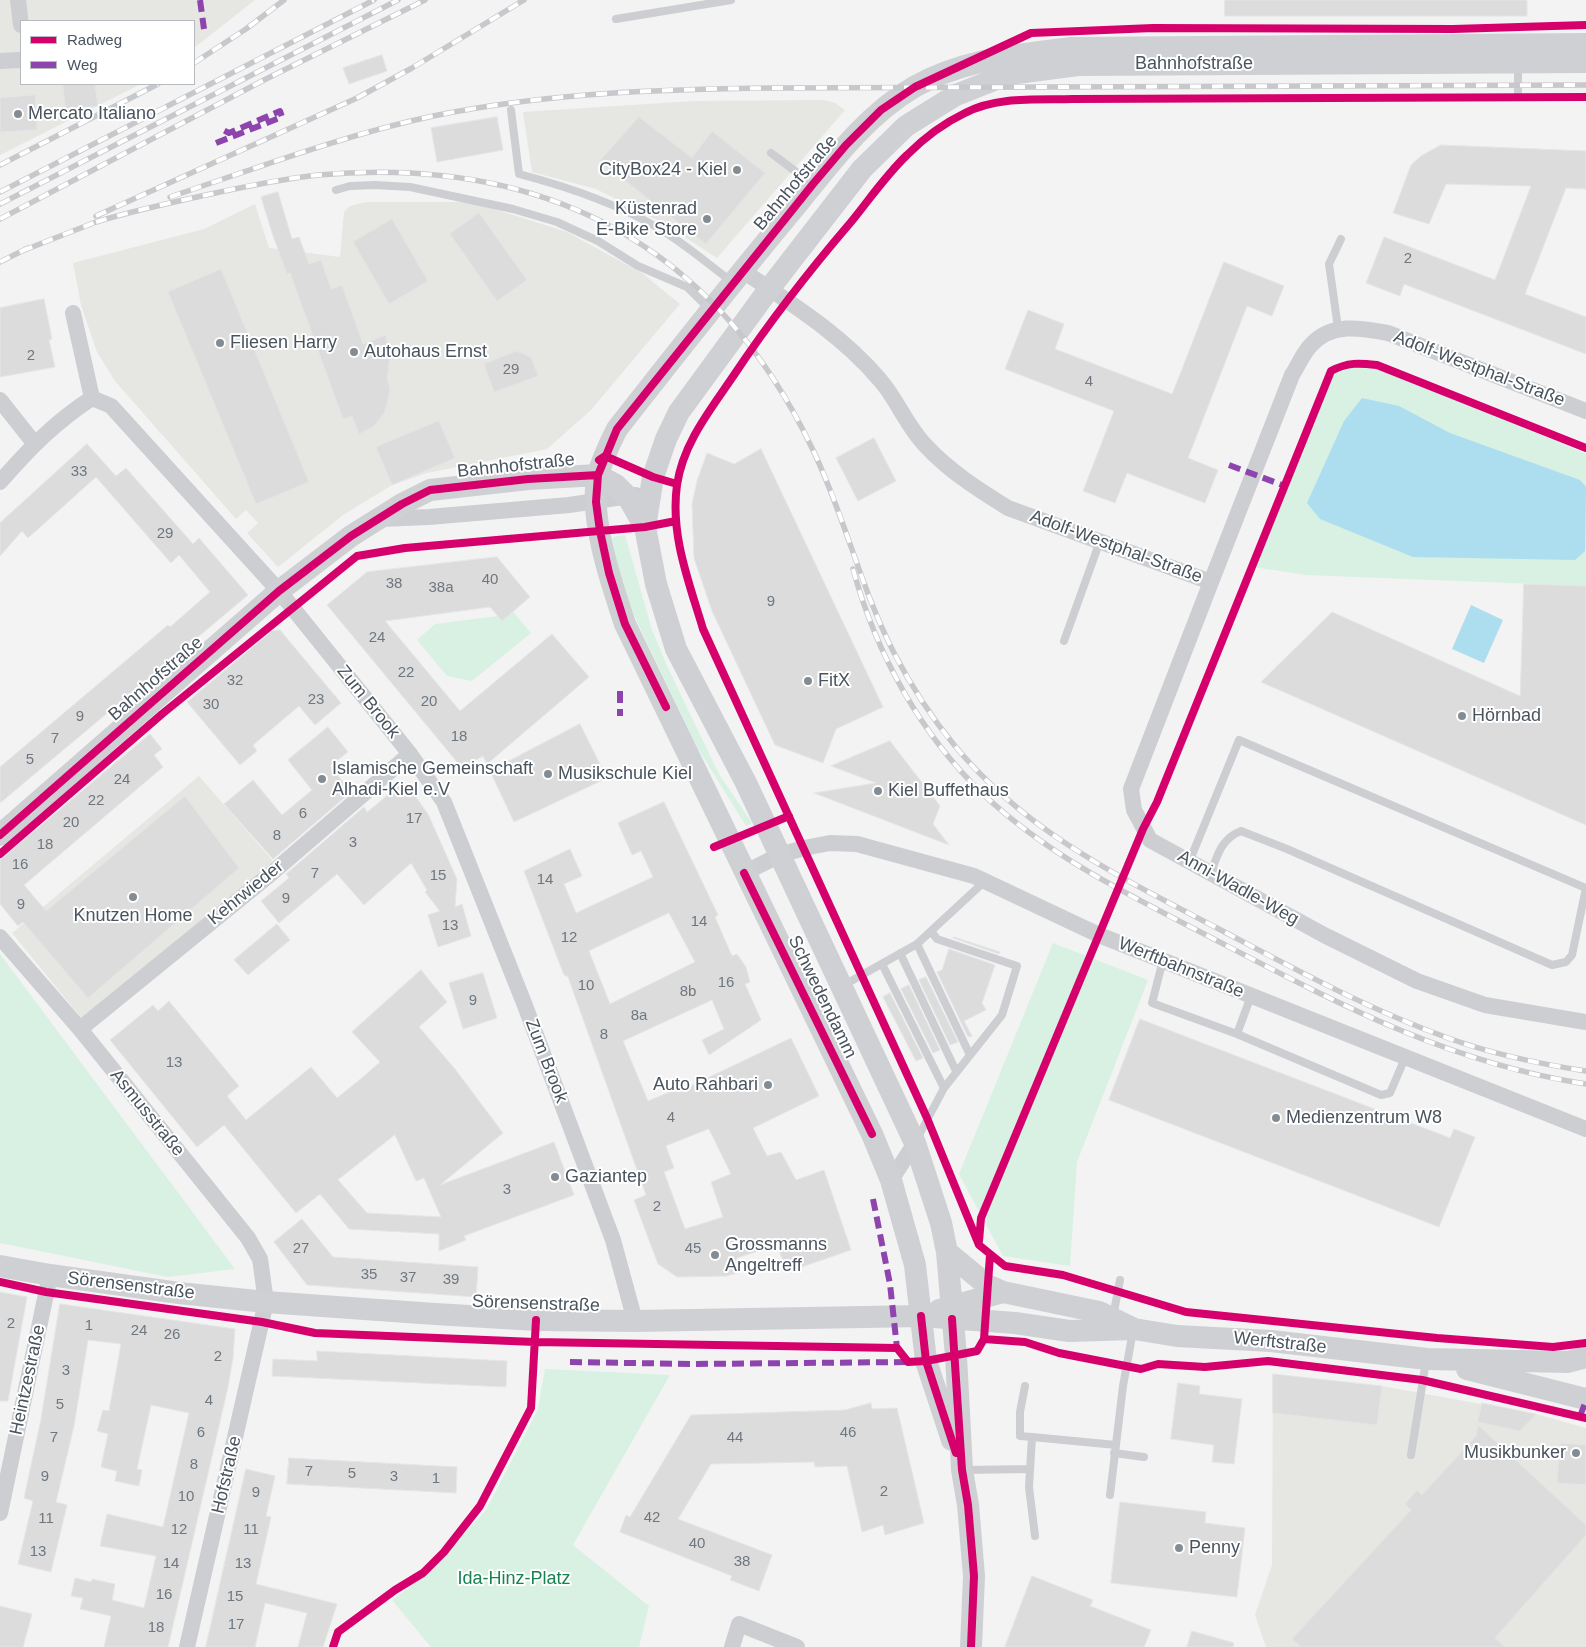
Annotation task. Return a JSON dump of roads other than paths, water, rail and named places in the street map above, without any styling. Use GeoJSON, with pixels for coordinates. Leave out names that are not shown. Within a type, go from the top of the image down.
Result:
{"type":"FeatureCollection","features":[{"type":"Feature","properties":{"kind":"main road","name":"Bahnhofstraße"},"geometry":{"type":"LineString","coordinates":[[0,835],[279,591],[351,536],[402,504],[430,490],[528,479],[598,475],[617,429],[711,310],[846,145],[881,110],[908,91],[964,65],[1002,56],[1071,48],[1586,44]]}},
{"type":"Feature","properties":{"kind":"main road","name":"Bahnhofstraße"},"geometry":{"type":"LineString","coordinates":[[651,486],[666,439],[679,412],[769,289],[862,169],[906,126],[956,95],[1009,74],[1078,64],[1586,62]]}},
{"type":"Feature","properties":{"kind":"main road","name":"Schwedendamm"},"geometry":{"type":"LineString","coordinates":[[598,475],[596,502],[609,573],[625,624],[872,1134],[891,1180],[915,1265],[926,1361],[962,1470]]}},
{"type":"Feature","properties":{"kind":"main road"},"geometry":{"type":"LineString","coordinates":[[598,475],[616,484],[628,497],[644,527]]}},
{"type":"Feature","properties":{"kind":"main road","name":"Schwedendamm"},"geometry":{"type":"LineString","coordinates":[[651,486],[644,527],[656,584],[676,649],[742,774],[914,1142],[942,1223],[947,1252],[952,1312],[962,1470]]}},
{"type":"Feature","properties":{"kind":"main road","name":"Werftstraße"},"geometry":{"type":"LineString","coordinates":[[947,1252],[987,1285],[1003,1292],[1099,1312],[1134,1329]]}},
{"type":"Feature","properties":{"kind":"main road","name":"Sörensenstraße"},"geometry":{"type":"LineString","coordinates":[[0,1266],[50,1275],[266,1302],[536,1320],[635,1321],[921,1316],[952,1312]]}},
{"type":"Feature","properties":{"kind":"main road","name":"Werftstraße"},"geometry":{"type":"LineString","coordinates":[[952,1312],[1003,1292]]}},
{"type":"Feature","properties":{"kind":"main road","name":"Werftstraße"},"geometry":{"type":"LineString","coordinates":[[952,1312],[1069,1331],[1134,1329],[1177,1336],[1271,1341],[1427,1359],[1568,1362],[1586,1357]]}},
{"type":"Feature","properties":{"kind":"main road","name":"Werftstraße"},"geometry":{"type":"LineString","coordinates":[[1427,1359],[1586,1399]]}},
{"type":"Feature","properties":{"kind":"main road"},"geometry":{"type":"LineString","coordinates":[[962,1470],[968,1505],[974,1576],[971,1647]]}},
{"type":"Feature","properties":{"kind":"street"},"geometry":{"type":"LineString","coordinates":[[18,0],[20,20]]}},
{"type":"Feature","properties":{"kind":"street"},"geometry":{"type":"LineString","coordinates":[[0,61],[20,60]]}},
{"type":"Feature","properties":{"kind":"street","name":"Adolf-Westphal-Straße"},"geometry":{"type":"LineString","coordinates":[[738,277],[769,289],[847,346],[881,381],[896,406],[925,446],[958,474],[1008,508],[1211,582],[1292,375],[1311,344],[1338,328],[1363,328],[1388,333],[1586,411]]}},
{"type":"Feature","properties":{"kind":"street"},"geometry":{"type":"LineString","coordinates":[[0,482],[34,443],[67,414],[92,398],[73,313]]}},
{"type":"Feature","properties":{"kind":"street","name":"Zum Brook"},"geometry":{"type":"LineString","coordinates":[[92,398],[112,406],[279,591],[410,754],[444,802],[454,821],[613,1240],[635,1321]]}},
{"type":"Feature","properties":{"kind":"street"},"geometry":{"type":"LineString","coordinates":[[0,400],[34,443]]}},
{"type":"Feature","properties":{"kind":"street","name":"Bahnhofstraße"},"geometry":{"type":"LineString","coordinates":[[380,519],[429,517],[596,502],[628,497],[641,493],[651,486]]}},
{"type":"Feature","properties":{"kind":"street","name":"Anni-Wadle-Weg"},"geometry":{"type":"LineString","coordinates":[[1211,582],[1132,789],[1134,810],[1150,840],[1190,860],[1324,935],[1417,980],[1485,1005],[1586,1022]]}},
{"type":"Feature","properties":{"kind":"street","name":"Kehrwieder"},"geometry":{"type":"LineString","coordinates":[[80,1029],[273,872],[410,754]]}},
{"type":"Feature","properties":{"kind":"street","name":"Werftbahnstraße"},"geometry":{"type":"LineString","coordinates":[[744,873],[780,856],[804,848],[830,844],[857,844],[986,880],[1099,934],[1586,1129]]}},
{"type":"Feature","properties":{"kind":"street","name":"Asmusstraße"},"geometry":{"type":"LineString","coordinates":[[0,937],[80,1029],[248,1238],[260,1259],[266,1302]]}},
{"type":"Feature","properties":{"kind":"street"},"geometry":{"type":"LineString","coordinates":[[891,1180],[914,1142]]}},
{"type":"Feature","properties":{"kind":"street","name":"Heintzestraße"},"geometry":{"type":"LineString","coordinates":[[0,1513],[50,1275]]}},
{"type":"Feature","properties":{"kind":"street","name":"Hofstraße"},"geometry":{"type":"LineString","coordinates":[[187,1647],[266,1302]]}},
{"type":"Feature","properties":{"kind":"street"},"geometry":{"type":"LineString","coordinates":[[732,1647],[739,1624],[797,1647]]}},
{"type":"Feature","properties":{"kind":"lane"},"geometry":{"type":"LineString","coordinates":[[616,19],[731,0]]}},
{"type":"Feature","properties":{"kind":"lane"},"geometry":{"type":"LineString","coordinates":[[1518,62],[1518,97]]}},
{"type":"Feature","properties":{"kind":"lane"},"geometry":{"type":"LineString","coordinates":[[511,110],[519,174],[560,184],[604,200],[661,230],[738,277]]}},
{"type":"Feature","properties":{"kind":"lane"},"geometry":{"type":"LineString","coordinates":[[771,153],[813,184]]}},
{"type":"Feature","properties":{"kind":"lane"},"geometry":{"type":"LineString","coordinates":[[336,190],[350,186],[374,185],[410,187],[513,209],[557,222],[598,241],[638,266],[687,287],[711,310]]}},
{"type":"Feature","properties":{"kind":"lane"},"geometry":{"type":"LineString","coordinates":[[1338,328],[1329,264],[1341,240]]}},
{"type":"Feature","properties":{"kind":"lane"},"geometry":{"type":"LineString","coordinates":[[1064,641],[1100,542]]}},
{"type":"Feature","properties":{"kind":"lane"},"geometry":{"type":"LineString","coordinates":[[1190,860],[1239,740],[1586,888],[1572,955],[1566,962],[1552,965],[1287,849],[1241,832],[1232,835],[1218,852],[1212,874]]}},
{"type":"Feature","properties":{"kind":"lane"},"geometry":{"type":"LineString","coordinates":[[840,987],[916,944],[986,880]]}},
{"type":"Feature","properties":{"kind":"lane"},"geometry":{"type":"LineString","coordinates":[[914,1142],[944,1088],[969,1053],[1002,1015],[1017,966],[937,939],[931,931]]}},
{"type":"Feature","properties":{"kind":"lane"},"geometry":{"type":"LineString","coordinates":[[916,944],[969,1053]]}},
{"type":"Feature","properties":{"kind":"lane"},"geometry":{"type":"LineString","coordinates":[[900,954],[956,1071]]}},
{"type":"Feature","properties":{"kind":"lane"},"geometry":{"type":"LineString","coordinates":[[1163,960],[1152,1003],[1237,1034],[1381,1095],[1390,1093],[1405,1058]]}},
{"type":"Feature","properties":{"kind":"lane"},"geometry":{"type":"LineString","coordinates":[[882,964],[944,1088]]}},
{"type":"Feature","properties":{"kind":"lane"},"geometry":{"type":"LineString","coordinates":[[1237,1034],[1251,996]]}},
{"type":"Feature","properties":{"kind":"lane"},"geometry":{"type":"LineString","coordinates":[[1113,1319],[1120,1280]]}},
{"type":"Feature","properties":{"kind":"lane"},"geometry":{"type":"LineString","coordinates":[[1110,1495],[1122,1392],[1134,1329]]}},
{"type":"Feature","properties":{"kind":"lane"},"geometry":{"type":"LineString","coordinates":[[1411,1455],[1427,1359]]}},
{"type":"Feature","properties":{"kind":"lane"},"geometry":{"type":"LineString","coordinates":[[1025,1386],[1020,1412],[1020,1436],[1115,1449],[1144,1457]]}},
{"type":"Feature","properties":{"kind":"lane"},"geometry":{"type":"LineString","coordinates":[[1032,1437],[1029,1487],[1036,1536]]}},
{"type":"Feature","properties":{"kind":"lane"},"geometry":{"type":"LineString","coordinates":[[962,1470],[1029,1468]]}},
{"type":"Feature","properties":{"kind":"water"},"geometry":{"type":"Polygon","coordinates":[[[1362,398],[1399,406],[1450,433],[1580,480],[1586,487],[1585,551],[1575,560],[1413,557],[1320,519],[1307,503],[1344,421],[1362,398]]]}},
{"type":"Feature","properties":{"kind":"water"},"geometry":{"type":"Polygon","coordinates":[[[1471,605],[1503,620],[1484,663],[1452,649],[1471,605]]]}},
{"type":"Feature","properties":{"kind":"railway"},"geometry":{"type":"LineString","coordinates":[[195,62],[246,29],[284,0]]}},
{"type":"Feature","properties":{"kind":"railway"},"geometry":{"type":"LineString","coordinates":[[0,192],[374,0]]}},
{"type":"Feature","properties":{"kind":"railway"},"geometry":{"type":"LineString","coordinates":[[0,204],[398,0]]}},
{"type":"Feature","properties":{"kind":"railway"},"geometry":{"type":"LineString","coordinates":[[0,219],[264,80],[425,0]]}},
{"type":"Feature","properties":{"kind":"railway"},"geometry":{"type":"LineString","coordinates":[[96,216],[357,98],[412,68],[524,0]]}},
{"type":"Feature","properties":{"kind":"railway"},"geometry":{"type":"LineString","coordinates":[[0,165],[156,85]]}},
{"type":"Feature","properties":{"kind":"railway"},"geometry":{"type":"LineString","coordinates":[[170,197],[301,153],[400,124],[475,108],[561,97],[646,91],[775,88],[1586,85]]}},
{"type":"Feature","properties":{"kind":"railway"},"geometry":{"type":"LineString","coordinates":[[96,222],[178,201],[290,179],[318,175],[400,173],[476,180],[547,199],[612,227],[672,266],[725,316],[772,377],[812,448],[834,498],[881,626],[906,676],[929,712],[955,746],[983,777],[1013,804],[1044,828],[1110,871],[1359,1001],[1418,1027],[1465,1044],[1516,1058],[1586,1071]]}},
{"type":"Feature","properties":{"kind":"railway"},"geometry":{"type":"LineString","coordinates":[[22,251],[101,220]]}},
{"type":"Feature","properties":{"kind":"railway"},"geometry":{"type":"LineString","coordinates":[[0,262],[28,248]]}},
{"type":"Feature","properties":{"kind":"railway"},"geometry":{"type":"LineString","coordinates":[[853,569],[874,631],[903,691],[920,719],[961,771],[984,795],[1036,838],[1092,874],[1151,906],[1301,984],[1392,1027],[1486,1061],[1535,1074],[1586,1084]]}},
{"type":"Feature","properties":{"kind":"place","name":"Mercato Italiano"},"geometry":{"type":"Point","coordinates":[18,114]}},
{"type":"Feature","properties":{"kind":"place","name":"CityBox24 - Kiel"},"geometry":{"type":"Point","coordinates":[737,170]}},
{"type":"Feature","properties":{"kind":"place","name":"Küstenrad E-Bike Store"},"geometry":{"type":"Point","coordinates":[707,219]}},
{"type":"Feature","properties":{"kind":"place","name":"Fliesen Harry"},"geometry":{"type":"Point","coordinates":[220,343]}},
{"type":"Feature","properties":{"kind":"place","name":"Autohaus Ernst"},"geometry":{"type":"Point","coordinates":[354,352]}},
{"type":"Feature","properties":{"kind":"place","name":"FitX"},"geometry":{"type":"Point","coordinates":[808,681]}},
{"type":"Feature","properties":{"kind":"place","name":"Hörnbad"},"geometry":{"type":"Point","coordinates":[1462,716]}},
{"type":"Feature","properties":{"kind":"place","name":"Musikschule Kiel"},"geometry":{"type":"Point","coordinates":[548,774]}},
{"type":"Feature","properties":{"kind":"place","name":"Islamische Gemeinschaft Alhadi-Kiel e.V"},"geometry":{"type":"Point","coordinates":[322,779]}},
{"type":"Feature","properties":{"kind":"place","name":"Kiel Buffethaus"},"geometry":{"type":"Point","coordinates":[878,791]}},
{"type":"Feature","properties":{"kind":"place","name":"Knutzen Home"},"geometry":{"type":"Point","coordinates":[133,897]}},
{"type":"Feature","properties":{"kind":"place","name":"Auto Rahbari"},"geometry":{"type":"Point","coordinates":[768,1085]}},
{"type":"Feature","properties":{"kind":"place","name":"Medienzentrum W8"},"geometry":{"type":"Point","coordinates":[1276,1118]}},
{"type":"Feature","properties":{"kind":"place","name":"Gaziantep"},"geometry":{"type":"Point","coordinates":[555,1177]}},
{"type":"Feature","properties":{"kind":"place","name":"Grossmanns Angeltreff"},"geometry":{"type":"Point","coordinates":[715,1255]}},
{"type":"Feature","properties":{"kind":"place","name":"Musikbunker"},"geometry":{"type":"Point","coordinates":[1576,1453]}},
{"type":"Feature","properties":{"kind":"place","name":"Penny"},"geometry":{"type":"Point","coordinates":[1179,1548]}},
{"type":"Feature","properties":{"kind":"park label","name":"Ida-Hinz-Platz"},"geometry":{"type":"Point","coordinates":[514,1579]}}]}
